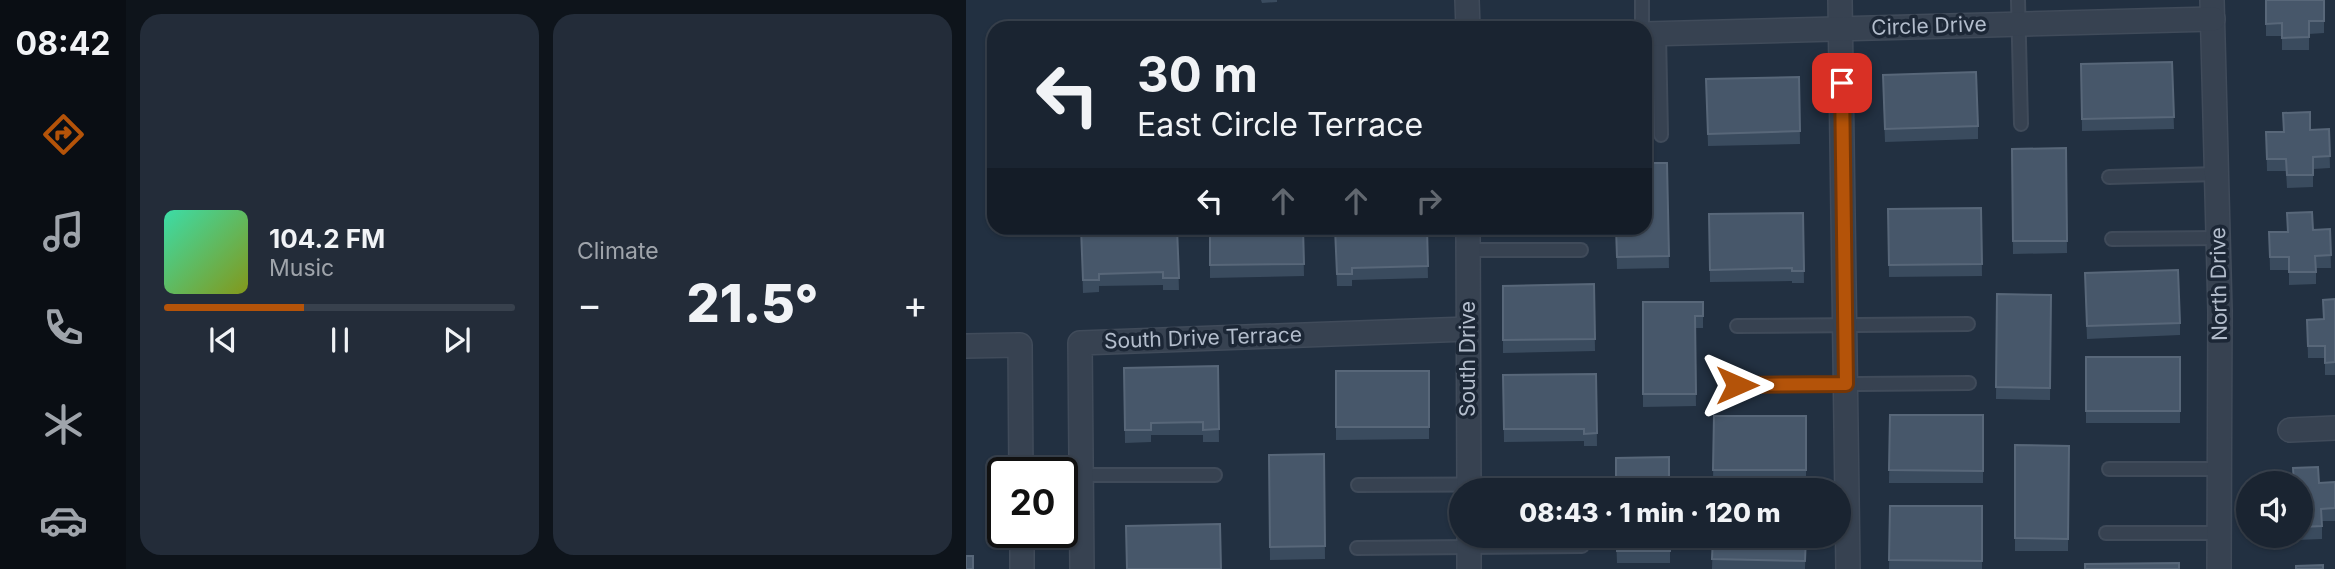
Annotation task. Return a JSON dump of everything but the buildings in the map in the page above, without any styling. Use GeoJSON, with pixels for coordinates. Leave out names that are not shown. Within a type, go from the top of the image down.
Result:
{"type":"FeatureCollection","features":[{"type":"Feature","properties":{"kind":"street"},"geometry":{"type":"LineString","coordinates":[[1467,0],[1468,21]]}},
{"type":"Feature","properties":{"kind":"street"},"geometry":{"type":"LineString","coordinates":[[1840,0],[1848,569]]}},
{"type":"Feature","properties":{"kind":"street","name":"Circle Drive"},"geometry":{"type":"LineString","coordinates":[[1652,32],[2019,24],[2212,9]]}},
{"type":"Feature","properties":{"kind":"street","name":"North Drive"},"geometry":{"type":"LineString","coordinates":[[2212,9],[2221,311],[2219,569]]}},
{"type":"Feature","properties":{"kind":"street","name":"South Drive"},"geometry":{"type":"LineString","coordinates":[[1468,239],[1469,478]]}},
{"type":"Feature","properties":{"kind":"street","name":"South Drive Terrace"},"geometry":{"type":"LineString","coordinates":[[1082,569],[1080,343],[1468,329]]}},
{"type":"Feature","properties":{"kind":"street"},"geometry":{"type":"LineString","coordinates":[[966,346],[1020,345],[1021,457]]}},
{"type":"Feature","properties":{"kind":"street"},"geometry":{"type":"LineString","coordinates":[[2290,429],[2335,428]]}},
{"type":"Feature","properties":{"kind":"street"},"geometry":{"type":"LineString","coordinates":[[1022,548],[1022,569]]}},
{"type":"Feature","properties":{"kind":"lane"},"geometry":{"type":"LineString","coordinates":[[1642,0],[1647,21]]}},
{"type":"Feature","properties":{"kind":"lane"},"geometry":{"type":"LineString","coordinates":[[2018,0],[2021,124]]}},
{"type":"Feature","properties":{"kind":"lane"},"geometry":{"type":"LineString","coordinates":[[1652,58],[1661,135]]}},
{"type":"Feature","properties":{"kind":"lane"},"geometry":{"type":"LineString","coordinates":[[2109,177],[2217,174]]}},
{"type":"Feature","properties":{"kind":"lane"},"geometry":{"type":"LineString","coordinates":[[2112,239],[2218,238]]}},
{"type":"Feature","properties":{"kind":"lane"},"geometry":{"type":"LineString","coordinates":[[1468,239],[1581,250]]}},
{"type":"Feature","properties":{"kind":"lane"},"geometry":{"type":"LineString","coordinates":[[1737,326],[1968,324]]}},
{"type":"Feature","properties":{"kind":"lane"},"geometry":{"type":"LineString","coordinates":[[1737,385],[1969,383]]}},
{"type":"Feature","properties":{"kind":"lane"},"geometry":{"type":"LineString","coordinates":[[2109,469],[2220,469]]}},
{"type":"Feature","properties":{"kind":"lane"},"geometry":{"type":"LineString","coordinates":[[1081,475],[1215,475]]}},
{"type":"Feature","properties":{"kind":"lane"},"geometry":{"type":"LineString","coordinates":[[1358,485],[1449,487]]}},
{"type":"Feature","properties":{"kind":"lane"},"geometry":{"type":"LineString","coordinates":[[2106,533],[2220,533]]}},
{"type":"Feature","properties":{"kind":"lane"},"geometry":{"type":"LineString","coordinates":[[1357,548],[1526,548]]}},
{"type":"Feature","properties":{"kind":"route"},"geometry":{"type":"LineString","coordinates":[[1737,385],[1846,384],[1842,83]]}}]}
